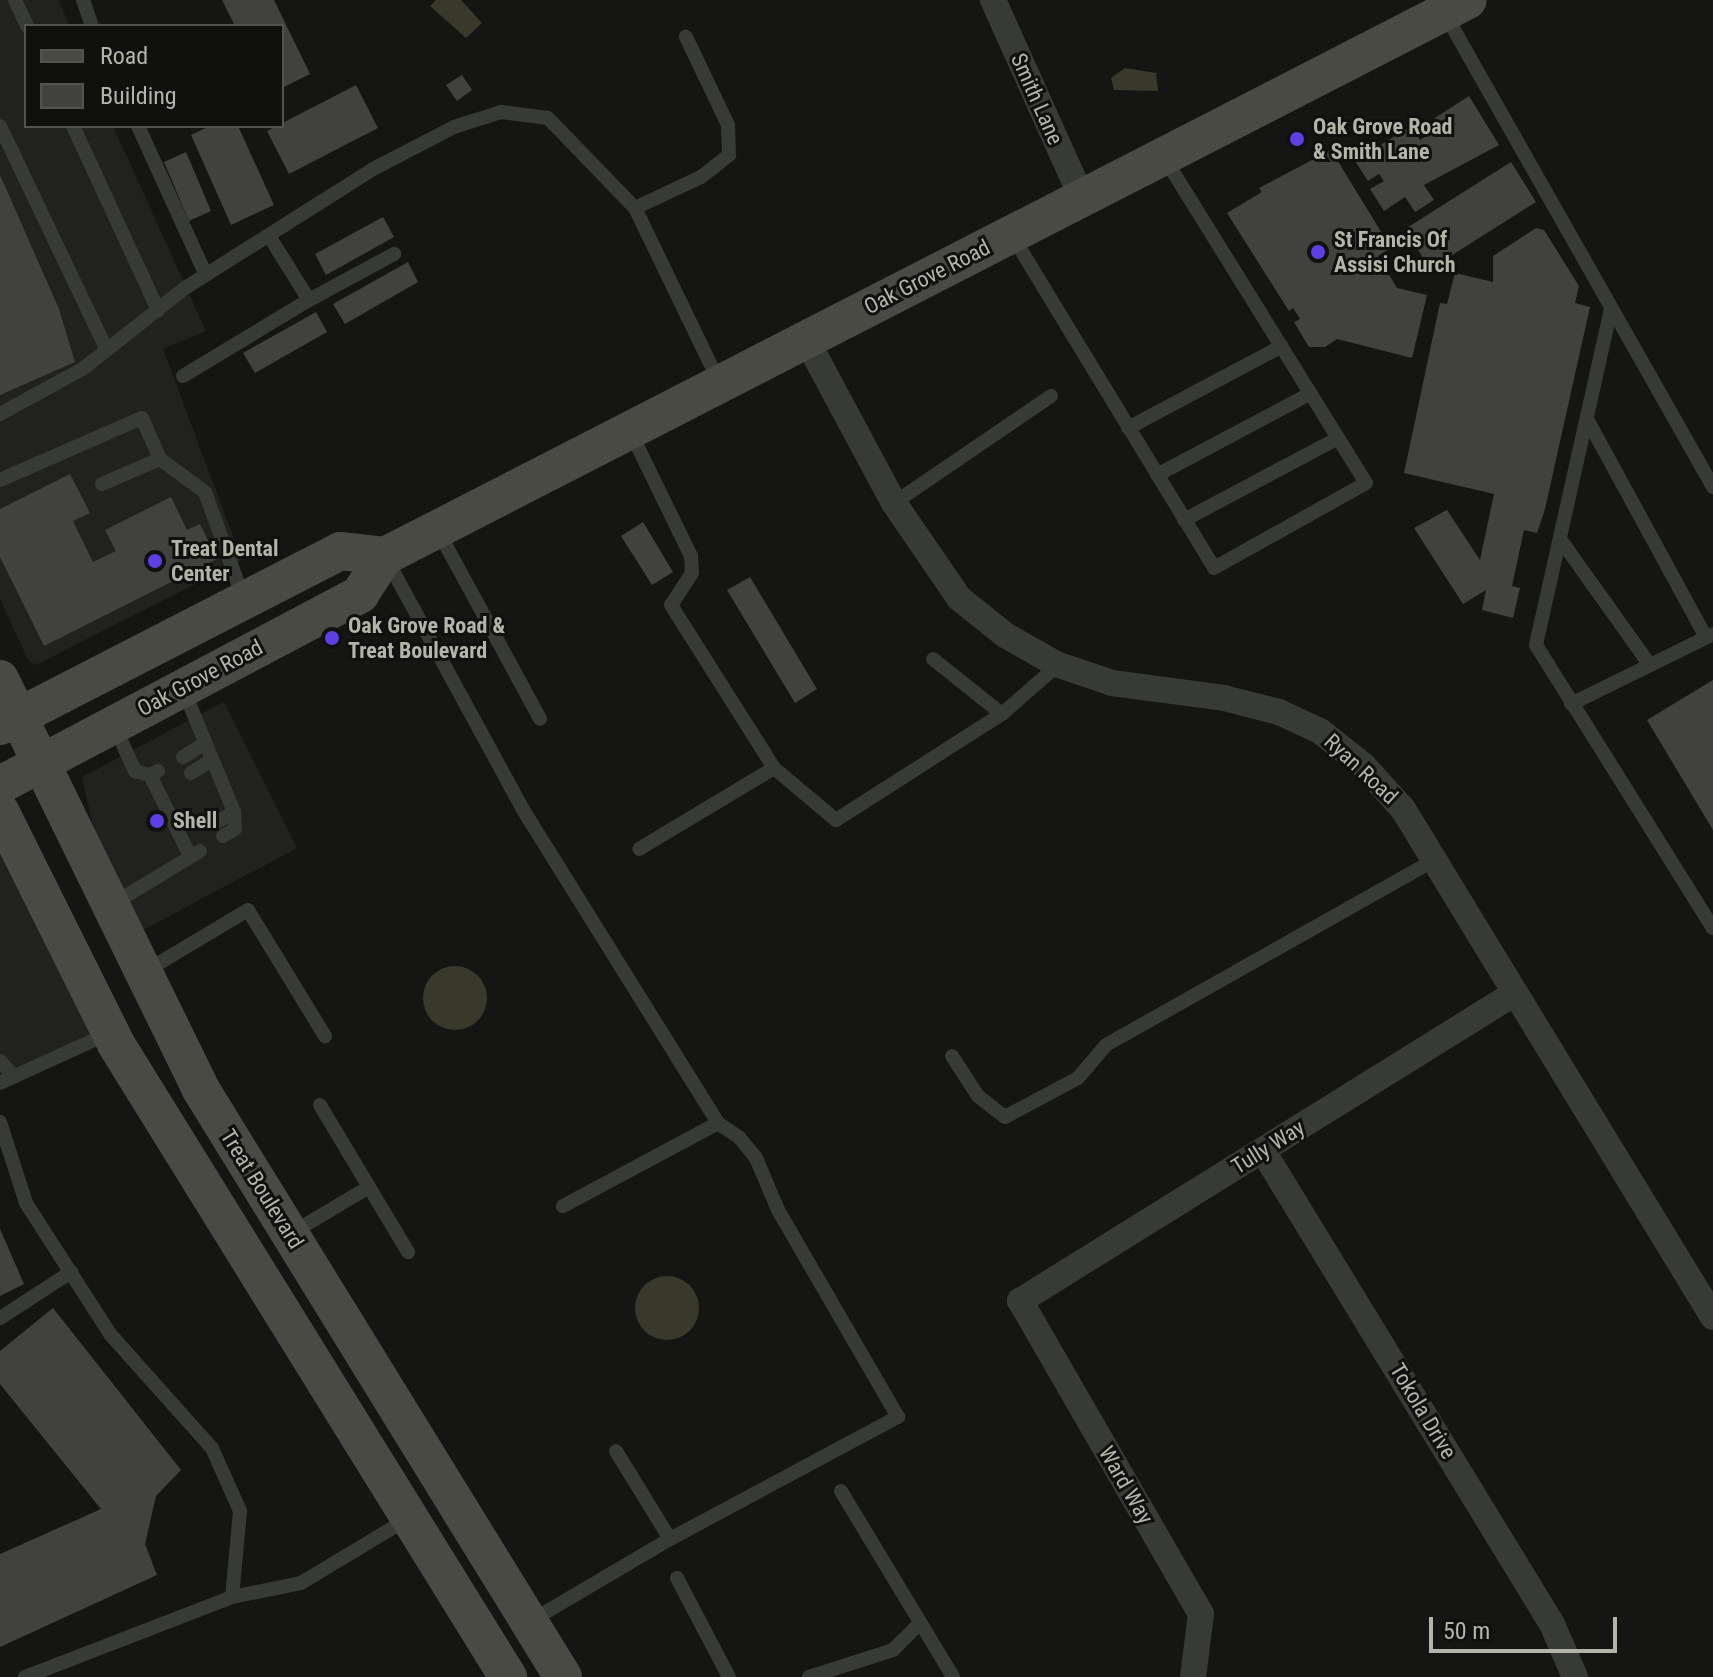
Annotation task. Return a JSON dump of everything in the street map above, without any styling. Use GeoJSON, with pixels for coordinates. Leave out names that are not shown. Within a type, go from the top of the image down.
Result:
{"type":"FeatureCollection","features":[{"type":"Feature","properties":{"kind":"main road","name":"Oak Grove Road"},"geometry":{"type":"LineString","coordinates":[[0,785],[40,761],[360,594],[385,556],[1456,6]]}},
{"type":"Feature","properties":{"kind":"main road"},"geometry":{"type":"LineString","coordinates":[[8,721],[340,551],[385,556]]}},
{"type":"Feature","properties":{"kind":"main road","name":"Treat Boulevard"},"geometry":{"type":"LineString","coordinates":[[0,679],[8,721],[40,761],[200,1088],[563,1677]]}},
{"type":"Feature","properties":{"kind":"main road"},"geometry":{"type":"LineString","coordinates":[[0,811],[111,1032],[508,1677]]}},
{"type":"Feature","properties":{"kind":"street","name":"Smith Lane"},"geometry":{"type":"LineString","coordinates":[[993,0],[1082,198]]}},
{"type":"Feature","properties":{"kind":"street","name":"Ryan Road"},"geometry":{"type":"LineString","coordinates":[[806,339],[894,503],[959,598],[1005,635],[1058,665],[1112,683],[1238,701],[1320,731],[1363,765],[1403,809],[1713,1317]]}},
{"type":"Feature","properties":{"kind":"street","name":"Tully Way"},"geometry":{"type":"LineString","coordinates":[[1020,1301],[1515,993]]}},
{"type":"Feature","properties":{"kind":"street","name":"Tokola Drive"},"geometry":{"type":"LineString","coordinates":[[1263,1151],[1552,1624],[1575,1677]]}},
{"type":"Feature","properties":{"kind":"street","name":"Ward Way"},"geometry":{"type":"LineString","coordinates":[[1020,1301],[1201,1614],[1193,1677]]}},
{"type":"Feature","properties":{"kind":"lane"},"geometry":{"type":"LineString","coordinates":[[15,0],[26,24]]}},
{"type":"Feature","properties":{"kind":"lane"},"geometry":{"type":"LineString","coordinates":[[83,0],[91,24]]}},
{"type":"Feature","properties":{"kind":"lane"},"geometry":{"type":"LineString","coordinates":[[1456,6],[1611,309],[1713,487]]}},
{"type":"Feature","properties":{"kind":"lane"},"geometry":{"type":"LineString","coordinates":[[635,208],[701,177],[729,155],[728,125],[686,37]]}},
{"type":"Feature","properties":{"kind":"lane"},"geometry":{"type":"LineString","coordinates":[[0,414],[107,350],[206,275],[373,169],[454,127],[501,112],[548,118],[635,208],[719,382]]}},
{"type":"Feature","properties":{"kind":"lane"},"geometry":{"type":"LineString","coordinates":[[0,126],[107,350]]}},
{"type":"Feature","properties":{"kind":"lane"},"geometry":{"type":"LineString","coordinates":[[74,128],[158,310]]}},
{"type":"Feature","properties":{"kind":"lane"},"geometry":{"type":"LineString","coordinates":[[139,128],[206,275]]}},
{"type":"Feature","properties":{"kind":"lane"},"geometry":{"type":"LineString","coordinates":[[1011,234],[1214,568],[1366,483],[1163,155]]}},
{"type":"Feature","properties":{"kind":"lane"},"geometry":{"type":"LineString","coordinates":[[269,236],[309,300]]}},
{"type":"Feature","properties":{"kind":"lane"},"geometry":{"type":"LineString","coordinates":[[183,376],[309,300],[394,254]]}},
{"type":"Feature","properties":{"kind":"lane"},"geometry":{"type":"LineString","coordinates":[[1611,309],[1536,645],[1713,928]]}},
{"type":"Feature","properties":{"kind":"lane"},"geometry":{"type":"LineString","coordinates":[[1128,428],[1282,346]]}},
{"type":"Feature","properties":{"kind":"lane"},"geometry":{"type":"LineString","coordinates":[[1157,475],[1311,393]]}},
{"type":"Feature","properties":{"kind":"lane"},"geometry":{"type":"LineString","coordinates":[[894,503],[1051,396]]}},
{"type":"Feature","properties":{"kind":"lane"},"geometry":{"type":"LineString","coordinates":[[0,480],[142,418],[160,459],[205,492],[244,600]]}},
{"type":"Feature","properties":{"kind":"lane"},"geometry":{"type":"LineString","coordinates":[[1571,704],[1710,635],[1587,419]]}},
{"type":"Feature","properties":{"kind":"lane"},"geometry":{"type":"LineString","coordinates":[[629,429],[691,556],[692,573],[671,605],[774,768],[836,820],[1002,714],[1058,665]]}},
{"type":"Feature","properties":{"kind":"lane"},"geometry":{"type":"LineString","coordinates":[[1184,520],[1338,438]]}},
{"type":"Feature","properties":{"kind":"lane"},"geometry":{"type":"LineString","coordinates":[[102,484],[160,459]]}},
{"type":"Feature","properties":{"kind":"lane"},"geometry":{"type":"LineString","coordinates":[[437,529],[540,719]]}},
{"type":"Feature","properties":{"kind":"lane"},"geometry":{"type":"LineString","coordinates":[[1560,539],[1650,665]]}},
{"type":"Feature","properties":{"kind":"lane"},"geometry":{"type":"LineString","coordinates":[[385,556],[522,808],[718,1123],[740,1138],[756,1158],[785,1223],[898,1417],[670,1539],[529,1622]]}},
{"type":"Feature","properties":{"kind":"lane"},"geometry":{"type":"LineString","coordinates":[[933,659],[1002,714]]}},
{"type":"Feature","properties":{"kind":"lane"},"geometry":{"type":"LineString","coordinates":[[182,687],[203,733],[202,745],[234,812],[235,829],[220,829]]}},
{"type":"Feature","properties":{"kind":"lane"},"geometry":{"type":"LineString","coordinates":[[111,905],[195,854],[154,773],[135,771],[114,723]]}},
{"type":"Feature","properties":{"kind":"lane"},"geometry":{"type":"LineString","coordinates":[[183,757],[202,745]]}},
{"type":"Feature","properties":{"kind":"lane"},"geometry":{"type":"LineString","coordinates":[[191,773],[210,761]]}},
{"type":"Feature","properties":{"kind":"lane"},"geometry":{"type":"LineString","coordinates":[[639,849],[774,768]]}},
{"type":"Feature","properties":{"kind":"lane"},"geometry":{"type":"LineString","coordinates":[[952,1056],[978,1096],[1005,1117],[1078,1078],[1106,1045],[1434,860]]}},
{"type":"Feature","properties":{"kind":"lane"},"geometry":{"type":"LineString","coordinates":[[144,972],[248,910],[325,1036]]}},
{"type":"Feature","properties":{"kind":"lane"},"geometry":{"type":"LineString","coordinates":[[0,1083],[111,1032]]}},
{"type":"Feature","properties":{"kind":"lane"},"geometry":{"type":"LineString","coordinates":[[0,1061],[14,1076]]}},
{"type":"Feature","properties":{"kind":"lane"},"geometry":{"type":"LineString","coordinates":[[320,1105],[408,1252]]}},
{"type":"Feature","properties":{"kind":"lane"},"geometry":{"type":"LineString","coordinates":[[0,1122],[26,1203],[110,1334],[212,1448],[240,1511],[232,1597]]}},
{"type":"Feature","properties":{"kind":"lane"},"geometry":{"type":"LineString","coordinates":[[563,1206],[718,1123]]}},
{"type":"Feature","properties":{"kind":"lane"},"geometry":{"type":"LineString","coordinates":[[289,1234],[369,1187]]}},
{"type":"Feature","properties":{"kind":"lane"},"geometry":{"type":"LineString","coordinates":[[0,1318],[71,1272]]}},
{"type":"Feature","properties":{"kind":"lane"},"geometry":{"type":"LineString","coordinates":[[616,1451],[670,1539]]}},
{"type":"Feature","properties":{"kind":"lane"},"geometry":{"type":"LineString","coordinates":[[841,1491],[953,1677]]}},
{"type":"Feature","properties":{"kind":"lane"},"geometry":{"type":"LineString","coordinates":[[25,1677],[232,1597],[301,1583],[410,1518]]}},
{"type":"Feature","properties":{"kind":"lane"},"geometry":{"type":"LineString","coordinates":[[677,1578],[729,1677]]}},
{"type":"Feature","properties":{"kind":"lane"},"geometry":{"type":"LineString","coordinates":[[809,1677],[893,1650],[920,1623]]}},
{"type":"Feature","properties":{"kind":"shaded area"},"geometry":{"type":"Polygon","coordinates":[[[0,0],[58,0],[69,24],[24,24],[24,128],[114,128],[206,331],[163,349],[242,560],[36,665],[28,660],[0,599],[0,0]]]}},
{"type":"Feature","properties":{"kind":"shaded area"},"geometry":{"type":"Polygon","coordinates":[[[436,0],[461,0],[482,23],[466,38],[430,6],[436,0]]]}},
{"type":"Feature","properties":{"kind":"shaded area"},"geometry":{"type":"Polygon","coordinates":[[[1125,68],[1156,73],[1158,91],[1114,90],[1111,78],[1125,68]]]}},
{"type":"Feature","properties":{"kind":"shaded area"},"geometry":{"type":"Polygon","coordinates":[[[224,702],[297,848],[128,938],[111,905],[82,777],[224,702]]]}},
{"type":"Feature","properties":{"kind":"shaded area"},"geometry":{"type":"Polygon","coordinates":[[[0,811],[111,1032],[0,1083],[0,811]]]}},
{"type":"Feature","properties":{"kind":"shaded area"},"geometry":{"type":"Polygon","coordinates":[[[455,966],[473,972],[481,980],[487,998],[481,1016],[473,1024],[455,1030],[437,1024],[429,1016],[423,998],[429,980],[437,972],[455,966]]]}},
{"type":"Feature","properties":{"kind":"shaded area"},"geometry":{"type":"Polygon","coordinates":[[[667,1276],[685,1282],[693,1290],[699,1308],[693,1326],[685,1334],[667,1340],[649,1334],[641,1326],[635,1308],[641,1290],[649,1282],[667,1276]]]}},
{"type":"Feature","properties":{"kind":"building"},"geometry":{"type":"Polygon","coordinates":[[[222,0],[274,0],[310,74],[284,87],[284,24],[234,24],[222,0]]]}},
{"type":"Feature","properties":{"kind":"building"},"geometry":{"type":"Polygon","coordinates":[[[462,75],[472,90],[457,101],[446,85],[462,75]]]}},
{"type":"Feature","properties":{"kind":"building"},"geometry":{"type":"Polygon","coordinates":[[[356,85],[378,128],[289,174],[267,131],[284,128],[284,122],[356,85]]]}},
{"type":"Feature","properties":{"kind":"building"},"geometry":{"type":"Polygon","coordinates":[[[1469,96],[1499,145],[1424,185],[1434,200],[1415,212],[1405,197],[1384,211],[1370,189],[1384,181],[1379,174],[1368,181],[1355,161],[1411,126],[1420,140],[1441,127],[1435,118],[1469,96]]]}},
{"type":"Feature","properties":{"kind":"building"},"geometry":{"type":"Polygon","coordinates":[[[206,128],[239,128],[274,205],[231,225],[191,135],[206,128]]]}},
{"type":"Feature","properties":{"kind":"building","name":"St Francis Of Assisi Church"},"geometry":{"type":"Polygon","coordinates":[[[1331,150],[1391,248],[1378,256],[1397,288],[1427,295],[1412,358],[1337,339],[1325,347],[1309,347],[1294,322],[1300,319],[1293,308],[1289,311],[1227,213],[1262,192],[1259,188],[1331,150]]]}},
{"type":"Feature","properties":{"kind":"building"},"geometry":{"type":"Polygon","coordinates":[[[186,152],[211,211],[189,221],[164,162],[186,152]]]}},
{"type":"Feature","properties":{"kind":"building"},"geometry":{"type":"Polygon","coordinates":[[[1511,162],[1536,202],[1430,269],[1405,229],[1511,162]]]}},
{"type":"Feature","properties":{"kind":"building"},"geometry":{"type":"Polygon","coordinates":[[[0,175],[59,309],[75,362],[0,395],[0,175]]]}},
{"type":"Feature","properties":{"kind":"building"},"geometry":{"type":"Polygon","coordinates":[[[383,217],[394,237],[326,275],[315,254],[383,217]]]}},
{"type":"Feature","properties":{"kind":"building"},"geometry":{"type":"Polygon","coordinates":[[[1536,228],[1544,230],[1579,286],[1575,303],[1590,307],[1545,509],[1537,533],[1524,530],[1512,586],[1520,588],[1513,618],[1482,610],[1486,590],[1463,604],[1414,528],[1447,510],[1480,560],[1494,494],[1404,473],[1440,303],[1447,304],[1455,273],[1493,282],[1493,256],[1536,228]]]}},
{"type":"Feature","properties":{"kind":"building"},"geometry":{"type":"Polygon","coordinates":[[[408,262],[418,282],[345,324],[333,304],[408,262]]]}},
{"type":"Feature","properties":{"kind":"building"},"geometry":{"type":"Polygon","coordinates":[[[316,312],[327,332],[255,373],[243,353],[316,312]]]}},
{"type":"Feature","properties":{"kind":"building","name":"Treat Dental Center"},"geometry":{"type":"Polygon","coordinates":[[[70,474],[90,513],[73,521],[93,562],[116,551],[105,530],[171,497],[187,530],[200,524],[217,559],[44,646],[0,557],[0,509],[70,474]]]}},
{"type":"Feature","properties":{"kind":"building"},"geometry":{"type":"Polygon","coordinates":[[[643,522],[673,572],[652,585],[621,536],[643,522]]]}},
{"type":"Feature","properties":{"kind":"building"},"geometry":{"type":"Polygon","coordinates":[[[750,577],[817,689],[795,703],[727,590],[750,577]]]}},
{"type":"Feature","properties":{"kind":"building"},"geometry":{"type":"Polygon","coordinates":[[[1713,680],[1713,830],[1647,720],[1713,680]]]}},
{"type":"Feature","properties":{"kind":"building"},"geometry":{"type":"Polygon","coordinates":[[[0,1229],[24,1284],[0,1296],[0,1229]]]}},
{"type":"Feature","properties":{"kind":"building"},"geometry":{"type":"Polygon","coordinates":[[[53,1308],[181,1470],[156,1496],[145,1544],[157,1575],[0,1647],[0,1554],[101,1509],[0,1384],[0,1351],[53,1308]]]}},
{"type":"Feature","properties":{"kind":"place","name":"Oak Grove Road & Smith Lane"},"geometry":{"type":"Point","coordinates":[1297,139]}},
{"type":"Feature","properties":{"kind":"place","name":"St Francis Of Assisi Church"},"geometry":{"type":"Point","coordinates":[1318,252]}},
{"type":"Feature","properties":{"kind":"place","name":"Treat Dental Center"},"geometry":{"type":"Point","coordinates":[155,561]}},
{"type":"Feature","properties":{"kind":"place","name":"Oak Grove Road & Treat Boulevard"},"geometry":{"type":"Point","coordinates":[332,638]}},
{"type":"Feature","properties":{"kind":"place","name":"Shell"},"geometry":{"type":"Point","coordinates":[157,821]}}]}
